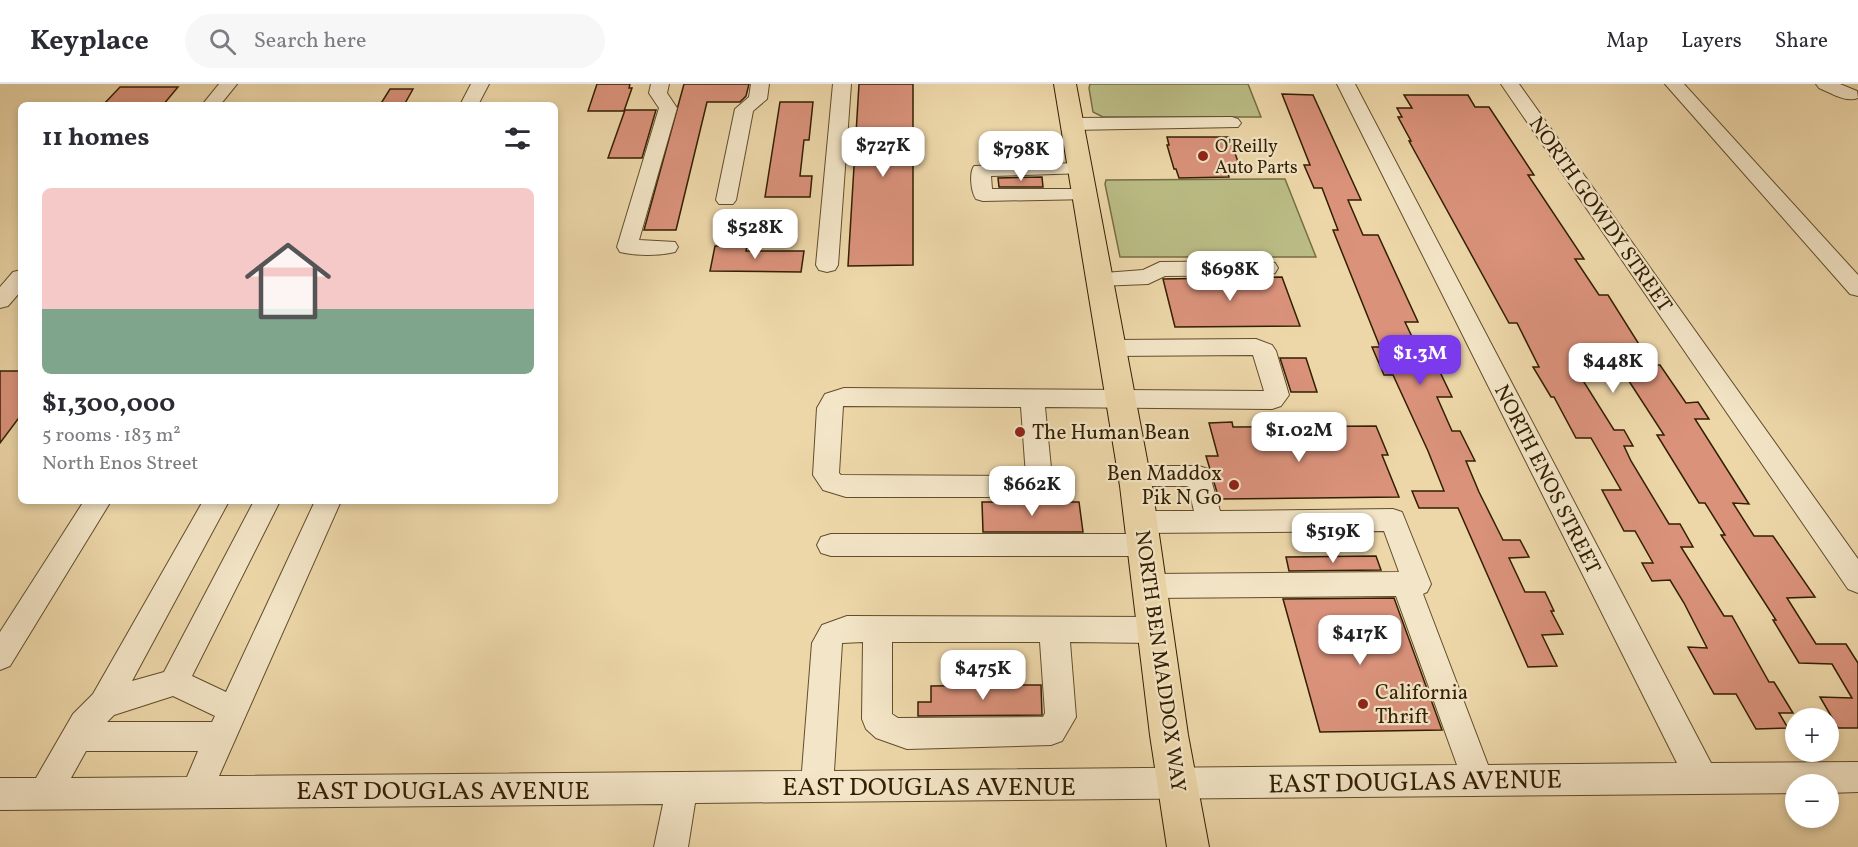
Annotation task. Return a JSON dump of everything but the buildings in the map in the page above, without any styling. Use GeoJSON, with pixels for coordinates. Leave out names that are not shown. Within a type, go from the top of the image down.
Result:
{"type":"FeatureCollection","features":[{"type":"Feature","properties":{"kind":"main road","name":"NORTH BEN MADDOX WAY"},"geometry":{"type":"LineString","coordinates":[[1065,84],[1134,476],[1188,847]]}},
{"type":"Feature","properties":{"kind":"street"},"geometry":{"type":"LineString","coordinates":[[213,102],[228,84]]}},
{"type":"Feature","properties":{"kind":"street"},"geometry":{"type":"LineString","coordinates":[[471,102],[480,84]]}},
{"type":"Feature","properties":{"kind":"street"},"geometry":{"type":"LineString","coordinates":[[660,84],[658,93],[668,108],[627,247],[668,248]]}},
{"type":"Feature","properties":{"kind":"street"},"geometry":{"type":"LineString","coordinates":[[726,200],[744,109],[758,99],[760,84]]}},
{"type":"Feature","properties":{"kind":"street"},"geometry":{"type":"LineString","coordinates":[[827,265],[842,84]]}},
{"type":"Feature","properties":{"kind":"street","name":"NORTH ENOS STREET"},"geometry":{"type":"LineString","coordinates":[[1346,84],[1701,777]]}},
{"type":"Feature","properties":{"kind":"street","name":"NORTH GOWDY STREET"},"geometry":{"type":"LineString","coordinates":[[1510,84],[1858,581]]}},
{"type":"Feature","properties":{"kind":"street"},"geometry":{"type":"LineString","coordinates":[[1674,84],[1858,289]]}},
{"type":"Feature","properties":{"kind":"street"},"geometry":{"type":"LineString","coordinates":[[1825,84],[1856,94]]}},
{"type":"Feature","properties":{"kind":"street"},"geometry":{"type":"LineString","coordinates":[[1071,124],[1232,123]]}},
{"type":"Feature","properties":{"kind":"street"},"geometry":{"type":"LineString","coordinates":[[1099,279],[1148,278],[1160,269],[1267,268]]}},
{"type":"Feature","properties":{"kind":"street"},"geometry":{"type":"LineString","coordinates":[[0,301],[13,278]]}},
{"type":"Feature","properties":{"kind":"street"},"geometry":{"type":"LineString","coordinates":[[1032,397],[1038,478],[1034,484],[1027,487],[846,487],[832,483],[825,468],[829,408],[834,400],[844,397],[1032,397],[1120,400],[1272,400],[1277,395],[1264,351],[1257,347],[1111,348]]}},
{"type":"Feature","properties":{"kind":"street"},"geometry":{"type":"LineString","coordinates":[[1134,476],[1199,476],[1209,521]]}},
{"type":"Feature","properties":{"kind":"street"},"geometry":{"type":"LineString","coordinates":[[0,657],[96,504]]}},
{"type":"Feature","properties":{"kind":"street"},"geometry":{"type":"LineString","coordinates":[[45,794],[84,724],[104,704],[214,504]]}},
{"type":"Feature","properties":{"kind":"street"},"geometry":{"type":"LineString","coordinates":[[104,704],[174,682],[265,504]]}},
{"type":"Feature","properties":{"kind":"street"},"geometry":{"type":"LineString","coordinates":[[196,792],[327,504]]}},
{"type":"Feature","properties":{"kind":"street"},"geometry":{"type":"LineString","coordinates":[[831,544],[1143,533],[1209,521],[1393,520],[1417,584],[1150,585]]}},
{"type":"Feature","properties":{"kind":"street"},"geometry":{"type":"LineString","coordinates":[[1406,585],[1478,780]]}},
{"type":"Feature","properties":{"kind":"street"},"geometry":{"type":"LineString","coordinates":[[817,786],[826,643],[832,634],[847,629],[1155,630]]}},
{"type":"Feature","properties":{"kind":"street"},"geometry":{"type":"LineString","coordinates":[[878,629],[877,719],[893,732],[907,734],[1051,731],[1061,717],[1054,629]]}},
{"type":"Feature","properties":{"kind":"street"},"geometry":{"type":"LineString","coordinates":[[174,682],[227,723]]}},
{"type":"Feature","properties":{"kind":"street"},"geometry":{"type":"LineString","coordinates":[[77,736],[227,723]]}},
{"type":"Feature","properties":{"kind":"street","name":"EAST DOUGLAS AVENUE"},"geometry":{"type":"LineString","coordinates":[[0,794],[1858,777]]}},
{"type":"Feature","properties":{"kind":"street"},"geometry":{"type":"LineString","coordinates":[[671,847],[682,788]]}},
{"type":"Feature","properties":{"kind":"green space"},"geometry":{"type":"Polygon","coordinates":[[[1090,84],[1248,84],[1261,117],[1103,117],[1093,112],[1090,84]]]}},
{"type":"Feature","properties":{"kind":"green space"},"geometry":{"type":"Polygon","coordinates":[[[1285,179],[1316,257],[1120,257],[1106,180],[1285,179]]]}},
{"type":"Feature","properties":{"kind":"place","name":"O'Reilly Auto Parts"},"geometry":{"type":"Point","coordinates":[1203,156]}},
{"type":"Feature","properties":{"kind":"place","name":"The Human Bean"},"geometry":{"type":"Point","coordinates":[1020,432]}},
{"type":"Feature","properties":{"kind":"place","name":"Ben Maddox Pik N Go"},"geometry":{"type":"Point","coordinates":[1234,485]}},
{"type":"Feature","properties":{"kind":"place","name":"California Thrift"},"geometry":{"type":"Point","coordinates":[1363,704]}}]}
